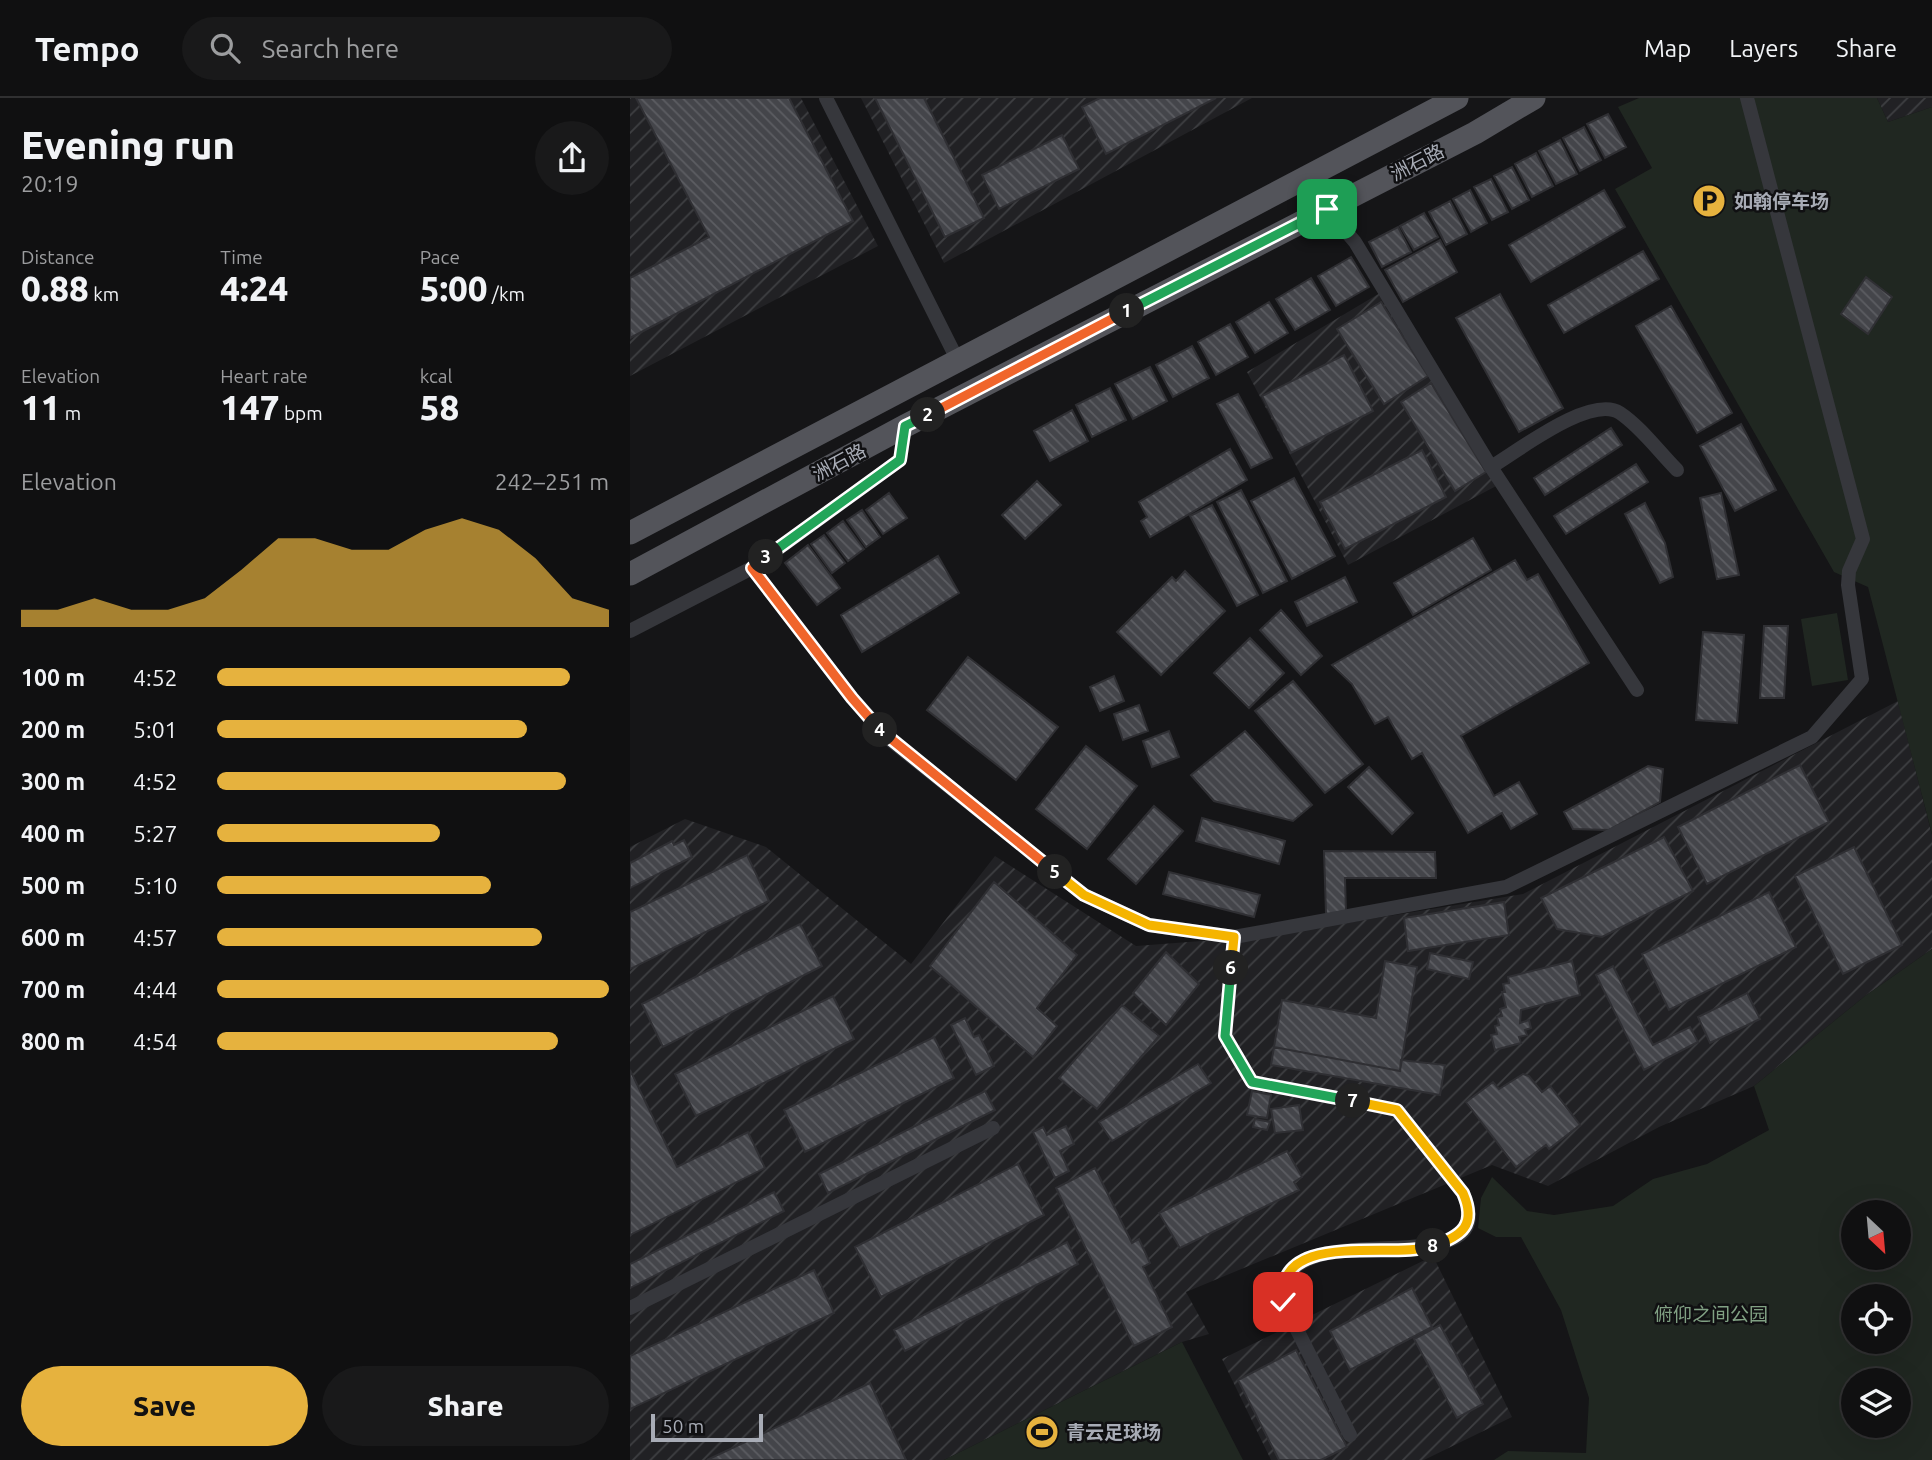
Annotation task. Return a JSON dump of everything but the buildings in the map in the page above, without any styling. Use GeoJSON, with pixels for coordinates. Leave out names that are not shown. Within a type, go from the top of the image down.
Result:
{"type":"FeatureCollection","features":[{"type":"Feature","properties":{"kind":"main road","name":"洲石路"},"geometry":{"type":"LineString","coordinates":[[630,533],[1457,98]]}},
{"type":"Feature","properties":{"kind":"main road","name":"洲石路"},"geometry":{"type":"LineString","coordinates":[[630,574],[905,426],[1475,133],[1534,98]]}},
{"type":"Feature","properties":{"kind":"street"},"geometry":{"type":"LineString","coordinates":[[826,98],[957,359]]}},
{"type":"Feature","properties":{"kind":"street"},"geometry":{"type":"LineString","coordinates":[[752,568],[852,698],[888,738],[1084,895],[1149,925],[1234,937],[1506,887],[1812,737],[1862,679],[1848,585],[1849,571],[1863,539],[1747,98]]}},
{"type":"Feature","properties":{"kind":"street"},"geometry":{"type":"LineString","coordinates":[[1310,175],[1327,209],[1355,242],[1491,467],[1637,690]]}},
{"type":"Feature","properties":{"kind":"street"},"geometry":{"type":"LineString","coordinates":[[1491,467],[1586,410],[1606,408],[1619,413],[1677,470]]}},
{"type":"Feature","properties":{"kind":"street"},"geometry":{"type":"LineString","coordinates":[[630,631],[752,568],[900,460],[905,426]]}},
{"type":"Feature","properties":{"kind":"street"},"geometry":{"type":"LineString","coordinates":[[1234,937],[1225,1036],[1252,1082],[1397,1110],[1463,1193],[1469,1207],[1468,1221],[1460,1234],[1446,1242],[1426,1248],[1347,1249],[1313,1258],[1291,1269],[1281,1287],[1283,1302],[1350,1435]]}},
{"type":"Feature","properties":{"kind":"street"},"geometry":{"type":"LineString","coordinates":[[630,1308],[993,1128]]}},
{"type":"Feature","properties":{"kind":"shaded area"},"geometry":{"type":"Polygon","coordinates":[[[630,98],[801,98],[878,246],[630,376],[630,98]]]}},
{"type":"Feature","properties":{"kind":"shaded area"},"geometry":{"type":"Polygon","coordinates":[[[861,98],[1252,98],[944,263],[861,98]]]}},
{"type":"Feature","properties":{"kind":"shaded area"},"geometry":{"type":"Polygon","coordinates":[[[1877,98],[1932,98],[1932,107],[1888,122],[1877,98]]]}},
{"type":"Feature","properties":{"kind":"shaded area"},"geometry":{"type":"Polygon","coordinates":[[[1380,293],[1498,485],[1348,565],[1247,372],[1380,293]]]}},
{"type":"Feature","properties":{"kind":"shaded area"},"geometry":{"type":"Polygon","coordinates":[[[1898,701],[1932,835],[1932,949],[1865,996],[1754,1086],[1659,1127],[1548,1186],[1492,1165],[1186,1292],[1209,1334],[1182,1342],[944,1460],[630,1460],[630,847],[685,819],[766,847],[911,964],[995,856],[1136,946],[1267,936],[1523,894],[1898,701]]]}},
{"type":"Feature","properties":{"kind":"shaded area"},"geometry":{"type":"Polygon","coordinates":[[[1433,1256],[1512,1417],[1424,1460],[1271,1460],[1222,1359],[1433,1256]]]}},
{"type":"Feature","properties":{"kind":"green space"},"geometry":{"type":"Polygon","coordinates":[[[1639,98],[1877,98],[1888,122],[1932,107],[1932,834],[1868,587],[1834,572],[1615,189],[1652,168],[1618,107],[1639,98]]]}},
{"type":"Feature","properties":{"kind":"green space"},"geometry":{"type":"Polygon","coordinates":[[[1837,613],[1848,680],[1812,686],[1801,619],[1837,613]]]}},
{"type":"Feature","properties":{"kind":"green space","name":"俯仰之间公园"},"geometry":{"type":"Polygon","coordinates":[[[1932,949],[1932,1460],[1494,1460],[1508,1451],[1586,1453],[1589,1398],[1561,1310],[1521,1237],[1496,1237],[1478,1228],[1481,1198],[1492,1177],[1527,1211],[1554,1215],[1613,1206],[1653,1179],[1707,1164],[1769,1130],[1754,1086],[1865,996],[1932,949]]]}},
{"type":"Feature","properties":{"kind":"green space"},"geometry":{"type":"Polygon","coordinates":[[[1182,1342],[1243,1460],[944,1460],[1182,1342]]]}},
{"type":"Feature","properties":{"kind":"place","name":"如翰停车场"},"geometry":{"type":"Point","coordinates":[1709,201]}},
{"type":"Feature","properties":{"kind":"place","name":"青云足球场"},"geometry":{"type":"Point","coordinates":[1042,1432]}},
{"type":"Feature","properties":{"kind":"route"},"geometry":{"type":"LineString","coordinates":[[1283,1302],[1281,1287],[1291,1269],[1313,1258],[1347,1249],[1426,1248],[1460,1234],[1468,1221],[1469,1207],[1463,1193],[1397,1110],[1252,1082],[1225,1036],[1234,937],[1149,925],[1084,895],[888,738],[852,698],[752,568],[900,460],[905,426],[1327,209]]}}]}
